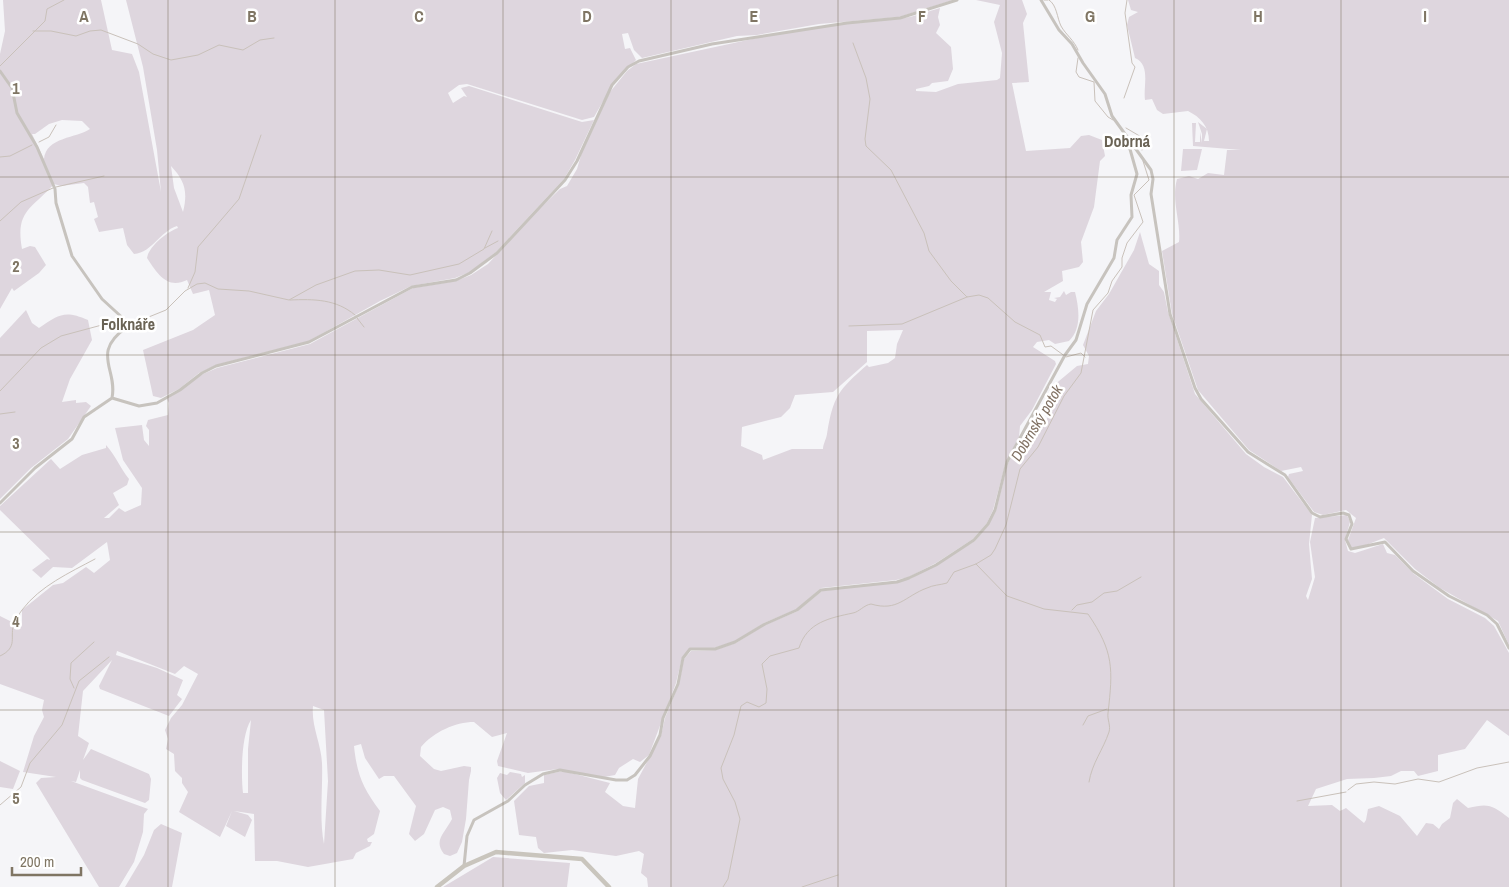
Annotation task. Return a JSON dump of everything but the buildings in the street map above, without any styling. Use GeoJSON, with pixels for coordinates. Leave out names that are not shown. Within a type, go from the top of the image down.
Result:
{"type":"FeatureCollection","features":[{"type":"Feature","properties":{"kind":"main road"},"geometry":{"type":"LineString","coordinates":[[437,887],[464,866],[496,852],[552,858],[573,857],[586,861],[609,887]]}},
{"type":"Feature","properties":{"kind":"street"},"geometry":{"type":"LineString","coordinates":[[112,398],[139,406],[157,403],[216,366],[309,342],[412,287],[456,280],[470,274],[497,253],[565,180],[577,162],[612,85],[628,67],[639,61],[712,44],[847,23],[900,18],[957,0]]}},
{"type":"Feature","properties":{"kind":"street"},"geometry":{"type":"LineString","coordinates":[[1041,0],[1059,30],[1072,44],[1082,63],[1105,94],[1112,116],[1151,170],[1153,179],[1151,194],[1170,314],[1195,388],[1201,399],[1248,452],[1284,475],[1312,513],[1320,517],[1343,513],[1348,515],[1352,524],[1346,539],[1351,549],[1385,542],[1413,571],[1449,596],[1487,615],[1497,624],[1509,648]]}},
{"type":"Feature","properties":{"kind":"street"},"geometry":{"type":"LineString","coordinates":[[0,71],[12,88],[17,113],[37,147],[55,189],[56,203],[72,256],[102,299],[126,321],[127,327],[115,335],[110,343],[107,360],[112,383],[112,398]]}},
{"type":"Feature","properties":{"kind":"street"},"geometry":{"type":"LineString","coordinates":[[464,866],[468,836],[474,820],[508,800],[535,778],[560,770],[616,780],[627,780],[635,775],[650,756],[660,735],[663,718],[678,684],[683,658],[690,649],[715,649],[735,642],[765,624],[798,610],[821,590],[897,582],[909,578],[936,565],[981,534],[994,510],[1007,462],[1065,354],[1076,340],[1087,304],[1114,258],[1117,240],[1132,217],[1131,195],[1136,174],[1126,135]]}},
{"type":"Feature","properties":{"kind":"street"},"geometry":{"type":"LineString","coordinates":[[0,503],[35,468],[72,439],[84,417],[112,398]]}},
{"type":"Feature","properties":{"kind":"shaded area"},"geometry":{"type":"Polygon","coordinates":[[[3,0],[101,0],[112,50],[132,54],[139,72],[161,192],[157,150],[143,67],[126,0],[953,0],[899,17],[819,24],[757,35],[737,36],[642,58],[634,50],[628,33],[622,34],[625,49],[630,48],[636,60],[613,84],[594,117],[582,120],[467,84],[459,85],[448,93],[453,103],[464,96],[467,97],[461,88],[469,86],[582,122],[594,120],[564,179],[496,252],[470,272],[455,278],[411,286],[380,301],[309,341],[216,365],[199,373],[179,389],[161,398],[153,396],[143,350],[193,330],[215,315],[209,290],[193,294],[187,280],[180,283],[168,281],[159,274],[147,258],[148,253],[155,244],[178,228],[177,226],[165,233],[146,250],[134,254],[127,245],[123,228],[99,232],[94,219],[98,217],[94,202],[90,203],[88,187],[84,183],[61,186],[54,184],[27,211],[23,218],[20,236],[22,249],[30,246],[35,247],[46,265],[39,273],[14,291],[12,288],[0,309],[0,54],[5,31],[3,0]],[[62,120],[49,124],[35,134],[32,134],[44,159],[50,146],[56,142],[90,129],[82,121],[62,120]],[[171,166],[174,188],[183,212],[184,187],[171,166]]]}},
{"type":"Feature","properties":{"kind":"shaded area"},"geometry":{"type":"Polygon","coordinates":[[[976,0],[1022,0],[1027,14],[1023,23],[1029,82],[1012,83],[1026,151],[1070,148],[1081,136],[1089,135],[1102,140],[1105,156],[1100,161],[1094,207],[1081,242],[1083,262],[1079,267],[1062,271],[1063,281],[1044,292],[1051,292],[1049,300],[1055,302],[1057,299],[1054,298],[1060,297],[1064,291],[1066,295],[1075,292],[1078,305],[1076,331],[1069,341],[1055,344],[1049,340],[1037,342],[1033,347],[1055,361],[1056,364],[1032,410],[1020,426],[1019,437],[1006,462],[993,510],[987,523],[973,539],[936,563],[909,577],[821,588],[797,609],[764,623],[735,641],[714,648],[690,648],[682,658],[676,683],[649,755],[640,762],[633,759],[619,768],[615,775],[604,777],[558,769],[528,773],[498,766],[497,761],[507,733],[492,737],[474,722],[452,726],[438,732],[421,747],[420,756],[434,769],[441,771],[464,766],[471,767],[462,842],[457,853],[450,856],[444,854],[441,849],[440,840],[452,819],[450,810],[443,807],[435,810],[424,834],[415,841],[409,834],[416,806],[394,776],[384,776],[379,779],[365,758],[361,744],[354,746],[359,773],[365,788],[380,811],[374,834],[367,839],[368,842],[372,842],[370,846],[356,853],[353,859],[308,867],[277,861],[255,861],[254,814],[234,811],[248,815],[252,820],[245,837],[226,826],[232,811],[220,837],[179,812],[188,792],[182,783],[182,778],[175,771],[174,754],[166,749],[168,739],[165,730],[171,718],[182,705],[198,674],[184,666],[175,674],[117,651],[116,655],[157,668],[183,680],[177,695],[182,699],[169,716],[100,689],[99,686],[112,660],[83,691],[78,736],[89,743],[83,760],[91,749],[149,774],[151,779],[149,800],[145,803],[82,780],[80,778],[80,770],[76,782],[71,781],[148,809],[144,814],[143,832],[134,862],[119,887],[99,887],[36,783],[41,778],[56,777],[23,772],[34,736],[44,717],[42,710],[44,700],[0,684],[0,616],[10,621],[17,620],[18,624],[19,621],[22,622],[22,610],[53,585],[63,583],[86,567],[94,573],[110,560],[107,542],[72,568],[53,567],[41,578],[32,570],[47,559],[50,560],[49,558],[0,510],[0,506],[51,459],[60,469],[82,455],[106,448],[106,445],[129,479],[127,485],[113,493],[119,505],[104,518],[109,518],[119,508],[125,512],[141,505],[142,488],[123,460],[115,428],[142,425],[144,440],[149,446],[149,430],[146,426],[148,420],[168,415],[169,403],[167,399],[203,374],[217,368],[310,344],[413,288],[456,281],[471,275],[488,264],[533,215],[560,189],[567,186],[577,169],[582,152],[610,92],[627,71],[636,64],[771,35],[842,24],[910,17],[940,8],[938,17],[940,25],[936,33],[951,47],[953,69],[948,81],[932,83],[929,86],[916,89],[916,91],[936,92],[958,84],[997,80],[1000,78],[1002,53],[994,22],[1000,5],[976,0]],[[903,330],[867,331],[867,362],[833,392],[795,395],[790,408],[781,417],[742,427],[741,446],[762,455],[763,460],[792,449],[823,449],[838,395],[849,381],[867,365],[869,367],[888,363],[895,358],[897,344],[903,330]],[[313,706],[322,763],[321,814],[324,844],[328,781],[324,710],[313,706]],[[251,720],[245,735],[243,756],[243,793],[248,793],[248,749],[251,720]]]}},
{"type":"Feature","properties":{"kind":"shaded area"},"geometry":{"type":"Polygon","coordinates":[[[1128,0],[1509,0],[1509,645],[1498,621],[1440,588],[1415,569],[1384,538],[1361,547],[1351,548],[1348,540],[1356,518],[1346,510],[1323,515],[1314,512],[1288,477],[1289,474],[1303,471],[1301,467],[1281,471],[1249,450],[1198,390],[1172,314],[1162,251],[1179,242],[1175,195],[1177,179],[1189,176],[1198,179],[1208,173],[1224,175],[1227,150],[1241,150],[1193,146],[1192,123],[1196,123],[1195,142],[1200,142],[1200,132],[1202,143],[1202,134],[1198,122],[1206,129],[1200,119],[1188,111],[1163,114],[1157,110],[1152,99],[1145,100],[1145,71],[1140,61],[1135,58],[1127,25],[1129,17],[1138,12],[1131,10],[1128,0]],[[1207,130],[1204,141],[1209,141],[1207,130]]]}},
{"type":"Feature","properties":{"kind":"shaded area"},"geometry":{"type":"Polygon","coordinates":[[[1183,149],[1202,149],[1197,170],[1181,171],[1183,149]]]}},
{"type":"Feature","properties":{"kind":"shaded area"},"geometry":{"type":"Polygon","coordinates":[[[1140,232],[1149,264],[1159,271],[1159,285],[1164,292],[1168,312],[1195,394],[1246,454],[1264,467],[1283,477],[1312,515],[1309,544],[1312,579],[1306,596],[1308,600],[1315,577],[1310,542],[1315,518],[1347,515],[1350,522],[1345,540],[1348,551],[1355,553],[1383,544],[1387,553],[1395,555],[1414,574],[1448,599],[1485,618],[1494,626],[1509,653],[1509,736],[1487,720],[1465,749],[1438,755],[1438,771],[1418,776],[1414,771],[1401,771],[1391,776],[1347,779],[1316,789],[1308,806],[1332,805],[1340,811],[1346,808],[1364,823],[1368,809],[1379,806],[1400,816],[1417,836],[1426,823],[1433,824],[1439,829],[1450,818],[1453,803],[1457,799],[1468,808],[1490,806],[1509,818],[1509,887],[648,887],[647,878],[641,873],[644,854],[639,851],[616,856],[572,850],[544,853],[538,848],[536,837],[519,835],[514,801],[529,786],[544,783],[544,775],[567,772],[610,783],[605,792],[623,806],[635,808],[638,779],[661,736],[665,718],[679,684],[684,659],[691,651],[715,650],[736,643],[765,625],[798,611],[822,591],[910,579],[975,541],[989,524],[996,511],[1008,463],[1021,439],[1030,429],[1042,426],[1050,414],[1053,386],[1077,366],[1088,364],[1089,356],[1083,345],[1096,311],[1109,294],[1134,250],[1140,232]]]}},
{"type":"Feature","properties":{"kind":"shaded area"},"geometry":{"type":"Polygon","coordinates":[[[26,310],[32,323],[39,328],[52,319],[68,314],[88,320],[92,340],[70,379],[62,402],[76,400],[76,403],[86,402],[91,406],[68,439],[31,468],[0,499],[0,338],[26,310]]]}},
{"type":"Feature","properties":{"kind":"shaded area"},"geometry":{"type":"Polygon","coordinates":[[[0,761],[20,771],[13,789],[0,787],[0,761]]]}},
{"type":"Feature","properties":{"kind":"shaded area"},"geometry":{"type":"Polygon","coordinates":[[[510,772],[521,774],[522,777],[525,775],[525,783],[506,800],[500,793],[497,778],[500,773],[507,775],[510,772]]]}},
{"type":"Feature","properties":{"kind":"shaded area"},"geometry":{"type":"Polygon","coordinates":[[[161,824],[182,833],[172,887],[125,887],[144,855],[154,830],[161,824]]]}},
{"type":"Feature","properties":{"kind":"shaded area"},"geometry":{"type":"Polygon","coordinates":[[[493,857],[570,863],[567,887],[443,887],[493,857]]]}},
{"type":"Feature","properties":{"kind":"waterway"},"geometry":{"type":"LineString","coordinates":[[0,66],[45,21],[47,9],[64,0]]}},
{"type":"Feature","properties":{"kind":"waterway","name":"Dobrnský potok"},"geometry":{"type":"LineString","coordinates":[[1049,0],[1055,8],[1061,26],[1078,50]]}},
{"type":"Feature","properties":{"kind":"waterway"},"geometry":{"type":"LineString","coordinates":[[1124,98],[1135,67],[1132,63],[1125,13],[1127,0]]}},
{"type":"Feature","properties":{"kind":"waterway"},"geometry":{"type":"LineString","coordinates":[[33,31],[51,31],[76,36],[90,31],[101,30],[138,44],[153,54],[171,60],[198,55],[219,45],[243,50],[260,40],[274,38]]}},
{"type":"Feature","properties":{"kind":"waterway"},"geometry":{"type":"LineString","coordinates":[[853,43],[866,78],[870,99],[865,139],[866,146],[891,170],[924,233],[929,251],[951,281],[967,297],[979,295],[988,298],[1015,322],[1040,335],[1045,347],[1051,346],[1066,357],[1081,353],[1085,357]]}},
{"type":"Feature","properties":{"kind":"waterway","name":"Dobrnský potok"},"geometry":{"type":"LineString","coordinates":[[1078,58],[1076,72],[1079,77],[1094,82],[1095,101],[1108,117],[1113,120]]}},
{"type":"Feature","properties":{"kind":"waterway"},"geometry":{"type":"LineString","coordinates":[[39,142],[49,137],[56,125]]}},
{"type":"Feature","properties":{"kind":"waterway","name":"Dobrnský potok"},"geometry":{"type":"LineString","coordinates":[[1126,128],[1143,138],[1142,150]]}},
{"type":"Feature","properties":{"kind":"waterway"},"geometry":{"type":"LineString","coordinates":[[188,288],[195,272],[198,247],[239,199],[261,135]]}},
{"type":"Feature","properties":{"kind":"waterway"},"geometry":{"type":"LineString","coordinates":[[0,157],[10,156],[32,145]]}},
{"type":"Feature","properties":{"kind":"waterway","name":"Dobrnský potok"},"geometry":{"type":"LineString","coordinates":[[723,887],[728,879],[740,819],[735,802],[723,779],[721,768],[734,735],[741,706],[747,702],[759,707],[766,703],[767,689],[762,664],[770,656],[799,648],[808,632],[828,619],[855,612],[871,604],[880,606],[895,605],[919,591],[947,583],[954,572],[976,564],[991,555],[1006,525],[1020,469],[1038,447],[1064,396],[1081,373],[1093,310],[1108,293],[1112,281],[1122,267],[1122,258],[1127,243],[1143,222],[1134,195],[1149,180],[1143,161]]}},
{"type":"Feature","properties":{"kind":"waterway"},"geometry":{"type":"LineString","coordinates":[[56,187],[104,176]]}},
{"type":"Feature","properties":{"kind":"waterway"},"geometry":{"type":"LineString","coordinates":[[0,221],[21,202],[53,188]]}},
{"type":"Feature","properties":{"kind":"waterway"},"geometry":{"type":"LineString","coordinates":[[129,325],[166,310],[185,291],[197,284],[205,283],[218,289],[249,291],[289,300],[316,285],[355,271],[379,270],[410,275],[459,264],[484,249],[492,231]]}},
{"type":"Feature","properties":{"kind":"waterway"},"geometry":{"type":"LineString","coordinates":[[485,248],[498,241]]}},
{"type":"Feature","properties":{"kind":"waterway"},"geometry":{"type":"LineString","coordinates":[[849,326],[902,324],[967,297]]}},
{"type":"Feature","properties":{"kind":"waterway"},"geometry":{"type":"LineString","coordinates":[[290,300],[324,301],[340,306],[355,315]]}},
{"type":"Feature","properties":{"kind":"waterway"},"geometry":{"type":"LineString","coordinates":[[357,318],[364,327]]}},
{"type":"Feature","properties":{"kind":"waterway"},"geometry":{"type":"LineString","coordinates":[[0,391],[41,348],[61,336],[113,322],[125,326]]}},
{"type":"Feature","properties":{"kind":"waterway"},"geometry":{"type":"LineString","coordinates":[[0,414],[15,412]]}},
{"type":"Feature","properties":{"kind":"waterway"},"geometry":{"type":"LineString","coordinates":[[0,656],[10,649],[14,623],[29,601],[46,587],[95,559]]}},
{"type":"Feature","properties":{"kind":"waterway"},"geometry":{"type":"LineString","coordinates":[[976,564],[1007,596],[1044,609],[1088,614],[1097,627],[1110,661],[1109,730],[1089,782]]}},
{"type":"Feature","properties":{"kind":"waterway"},"geometry":{"type":"LineString","coordinates":[[1072,610],[1077,605],[1092,602],[1104,593],[1117,591],[1141,577]]}},
{"type":"Feature","properties":{"kind":"waterway"},"geometry":{"type":"LineString","coordinates":[[74,688],[70,679],[71,663],[94,642]]}},
{"type":"Feature","properties":{"kind":"waterway"},"geometry":{"type":"LineString","coordinates":[[0,805],[21,787],[30,763],[62,725],[79,681],[109,657]]}},
{"type":"Feature","properties":{"kind":"waterway"},"geometry":{"type":"LineString","coordinates":[[1083,725],[1088,716],[1107,709]]}},
{"type":"Feature","properties":{"kind":"waterway"},"geometry":{"type":"LineString","coordinates":[[1348,790],[1356,784],[1374,782],[1395,784],[1418,779],[1439,782],[1477,768],[1509,762]]}},
{"type":"Feature","properties":{"kind":"waterway"},"geometry":{"type":"LineString","coordinates":[[1297,801],[1346,792]]}},
{"type":"Feature","properties":{"kind":"waterway"},"geometry":{"type":"LineString","coordinates":[[802,887],[838,875]]}},
{"type":"Feature","properties":{"kind":"district","name":"Dobrná"},"geometry":{"type":"Point","coordinates":[1127,141]}},
{"type":"Feature","properties":{"kind":"district","name":"Folknáře"},"geometry":{"type":"Point","coordinates":[128,324]}}]}
